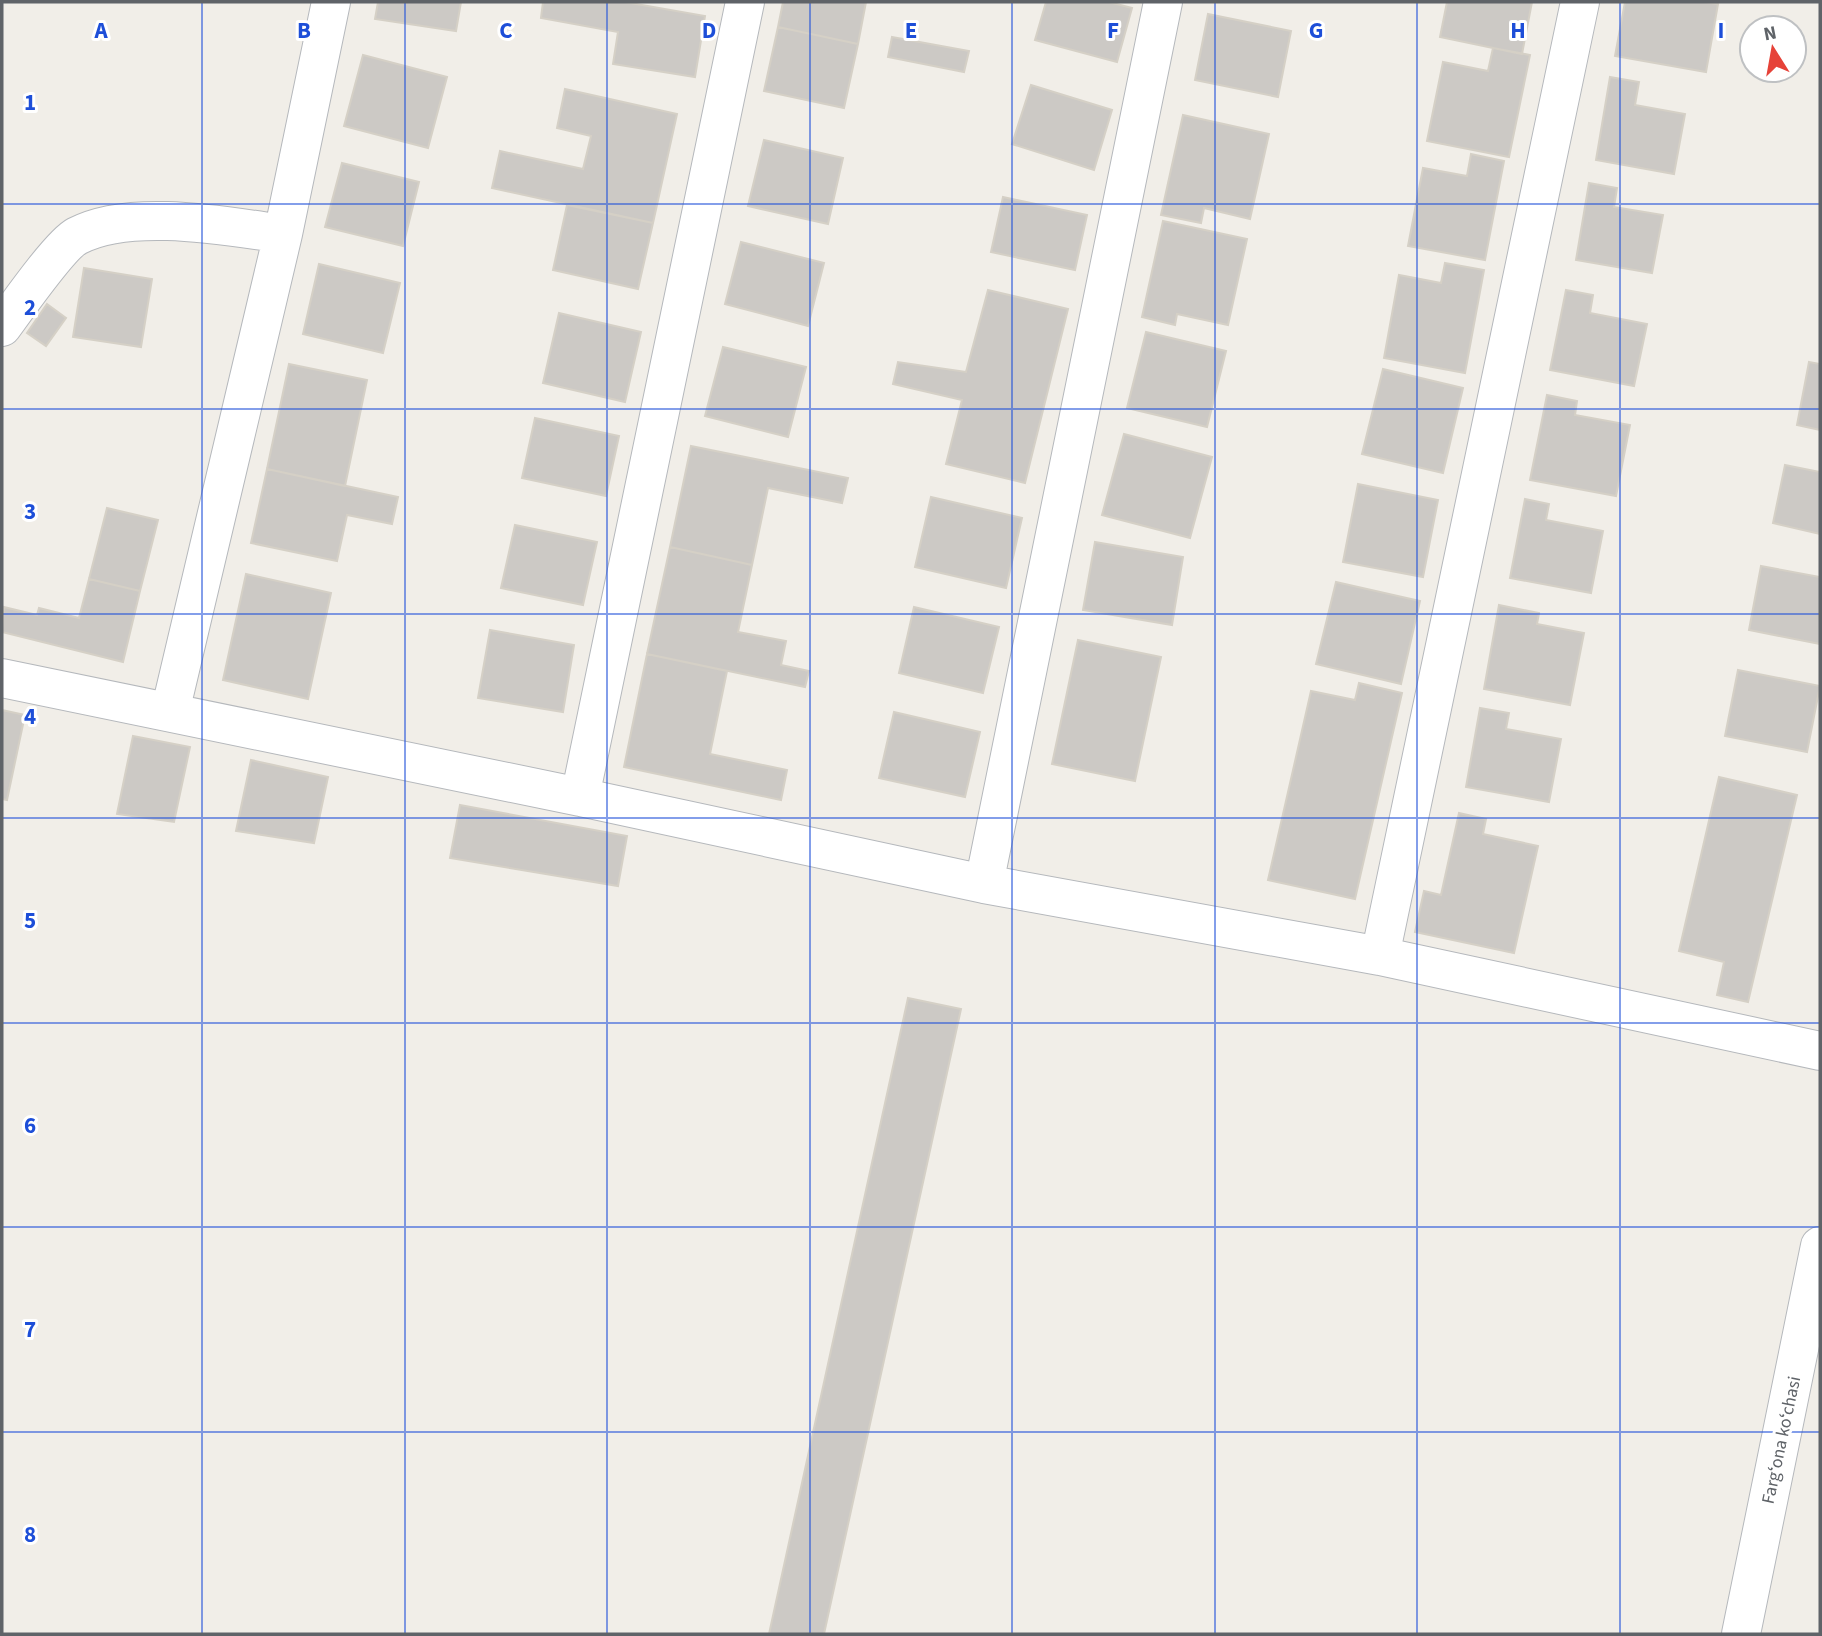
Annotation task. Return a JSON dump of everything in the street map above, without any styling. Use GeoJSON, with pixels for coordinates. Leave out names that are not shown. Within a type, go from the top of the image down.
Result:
{"type":"FeatureCollection","features":[{"type":"Feature","properties":{"kind":"street"},"geometry":{"type":"LineString","coordinates":[[170,712],[284,234],[331,2]]}},
{"type":"Feature","properties":{"kind":"street"},"geometry":{"type":"LineString","coordinates":[[580,797],[745,2]]}},
{"type":"Feature","properties":{"kind":"street"},"geometry":{"type":"LineString","coordinates":[[984,884],[1163,2]]}},
{"type":"Feature","properties":{"kind":"street"},"geometry":{"type":"LineString","coordinates":[[1380,956],[1580,2]]}},
{"type":"Feature","properties":{"kind":"street"},"geometry":{"type":"LineString","coordinates":[[2,327],[75,237],[111,224],[185,221],[284,234]]}},
{"type":"Feature","properties":{"kind":"street"},"geometry":{"type":"LineString","coordinates":[[2,678],[580,797],[984,884],[1380,956],[1820,1051]]}},
{"type":"Feature","properties":{"kind":"street","name":"Fargʻona koʻchasi"},"geometry":{"type":"LineString","coordinates":[[1741,1634],[1820,1246]]}},
{"type":"Feature","properties":{"kind":"building"},"geometry":{"type":"Polygon","coordinates":[[[378,2],[461,2],[456,31],[375,19],[378,2]]]}},
{"type":"Feature","properties":{"kind":"building"},"geometry":{"type":"Polygon","coordinates":[[[543,2],[625,2],[705,16],[695,77],[613,64],[618,32],[541,18],[543,2]]]}},
{"type":"Feature","properties":{"kind":"building"},"geometry":{"type":"Polygon","coordinates":[[[783,2],[866,2],[858,44],[778,27],[783,2]]]}},
{"type":"Feature","properties":{"kind":"building"},"geometry":{"type":"Polygon","coordinates":[[[1046,2],[1109,2],[1132,8],[1117,62],[1035,40],[1046,2]]]}},
{"type":"Feature","properties":{"kind":"building"},"geometry":{"type":"Polygon","coordinates":[[[1447,2],[1532,2],[1522,54],[1440,37],[1447,2]]]}},
{"type":"Feature","properties":{"kind":"building"},"geometry":{"type":"Polygon","coordinates":[[[1625,2],[1718,4],[1706,72],[1615,56],[1625,2]]]}},
{"type":"Feature","properties":{"kind":"building"},"geometry":{"type":"Polygon","coordinates":[[[1208,14],[1291,31],[1278,97],[1195,80],[1208,14]]]}},
{"type":"Feature","properties":{"kind":"building"},"geometry":{"type":"Polygon","coordinates":[[[778,27],[858,44],[844,108],[764,91],[778,27]]]}},
{"type":"Feature","properties":{"kind":"building"},"geometry":{"type":"Polygon","coordinates":[[[892,37],[969,51],[964,72],[888,57],[892,37]]]}},
{"type":"Feature","properties":{"kind":"building"},"geometry":{"type":"Polygon","coordinates":[[[1493,48],[1530,55],[1509,157],[1427,141],[1443,62],[1488,71],[1493,48]]]}},
{"type":"Feature","properties":{"kind":"building"},"geometry":{"type":"Polygon","coordinates":[[[363,55],[447,77],[428,148],[344,126],[363,55]]]}},
{"type":"Feature","properties":{"kind":"building"},"geometry":{"type":"Polygon","coordinates":[[[1610,77],[1639,82],[1635,105],[1685,114],[1674,174],[1596,160],[1610,77]]]}},
{"type":"Feature","properties":{"kind":"building"},"geometry":{"type":"Polygon","coordinates":[[[1031,85],[1112,110],[1094,170],[1012,144],[1031,85]]]}},
{"type":"Feature","properties":{"kind":"building"},"geometry":{"type":"Polygon","coordinates":[[[565,89],[677,114],[653,223],[492,188],[500,151],[583,169],[591,136],[557,128],[565,89]]]}},
{"type":"Feature","properties":{"kind":"building"},"geometry":{"type":"Polygon","coordinates":[[[1183,115],[1269,134],[1250,219],[1204,208],[1201,223],[1161,215],[1183,115]]]}},
{"type":"Feature","properties":{"kind":"building"},"geometry":{"type":"Polygon","coordinates":[[[764,140],[843,158],[828,224],[748,206],[764,140]]]}},
{"type":"Feature","properties":{"kind":"building"},"geometry":{"type":"Polygon","coordinates":[[[1471,154],[1504,161],[1485,260],[1408,246],[1423,168],[1467,176],[1471,154]]]}},
{"type":"Feature","properties":{"kind":"building"},"geometry":{"type":"Polygon","coordinates":[[[342,163],[419,182],[403,246],[325,227],[342,163]]]}},
{"type":"Feature","properties":{"kind":"building"},"geometry":{"type":"Polygon","coordinates":[[[1589,183],[1617,188],[1614,207],[1663,215],[1652,273],[1576,260],[1589,183]]]}},
{"type":"Feature","properties":{"kind":"building"},"geometry":{"type":"Polygon","coordinates":[[[1003,197],[1087,215],[1075,270],[991,252],[1003,197]]]}},
{"type":"Feature","properties":{"kind":"building"},"geometry":{"type":"Polygon","coordinates":[[[567,205],[653,223],[638,289],[553,270],[567,205]]]}},
{"type":"Feature","properties":{"kind":"building"},"geometry":{"type":"Polygon","coordinates":[[[1163,221],[1247,239],[1228,325],[1177,314],[1175,325],[1142,317],[1163,221]]]}},
{"type":"Feature","properties":{"kind":"building"},"geometry":{"type":"Polygon","coordinates":[[[741,242],[824,263],[808,326],[725,304],[741,242]]]}},
{"type":"Feature","properties":{"kind":"building"},"geometry":{"type":"Polygon","coordinates":[[[1445,263],[1484,270],[1465,373],[1384,358],[1399,275],[1441,283],[1445,263]]]}},
{"type":"Feature","properties":{"kind":"building"},"geometry":{"type":"Polygon","coordinates":[[[319,264],[400,283],[383,353],[303,334],[319,264]]]}},
{"type":"Feature","properties":{"kind":"building"},"geometry":{"type":"Polygon","coordinates":[[[84,268],[152,279],[141,347],[73,337],[84,268]]]}},
{"type":"Feature","properties":{"kind":"building"},"geometry":{"type":"Polygon","coordinates":[[[988,290],[1068,309],[1025,483],[946,464],[962,400],[893,384],[898,362],[966,372],[988,290]]]}},
{"type":"Feature","properties":{"kind":"building"},"geometry":{"type":"Polygon","coordinates":[[[1566,290],[1593,295],[1590,313],[1647,324],[1634,386],[1550,370],[1566,290]]]}},
{"type":"Feature","properties":{"kind":"building"},"geometry":{"type":"Polygon","coordinates":[[[47,304],[66,318],[46,346],[27,333],[47,304]]]}},
{"type":"Feature","properties":{"kind":"building"},"geometry":{"type":"Polygon","coordinates":[[[559,313],[641,332],[625,402],[543,383],[559,313]]]}},
{"type":"Feature","properties":{"kind":"building"},"geometry":{"type":"Polygon","coordinates":[[[1146,332],[1226,351],[1207,427],[1127,408],[1146,332]]]}},
{"type":"Feature","properties":{"kind":"building"},"geometry":{"type":"Polygon","coordinates":[[[723,347],[806,367],[788,437],[705,416],[723,347]]]}},
{"type":"Feature","properties":{"kind":"building"},"geometry":{"type":"Polygon","coordinates":[[[1809,362],[1820,364],[1820,430],[1797,425],[1809,362]]]}},
{"type":"Feature","properties":{"kind":"building"},"geometry":{"type":"Polygon","coordinates":[[[289,364],[367,380],[345,486],[267,469],[289,364]]]}},
{"type":"Feature","properties":{"kind":"building"},"geometry":{"type":"Polygon","coordinates":[[[1383,369],[1463,388],[1443,473],[1362,454],[1383,369]]]}},
{"type":"Feature","properties":{"kind":"building"},"geometry":{"type":"Polygon","coordinates":[[[1547,395],[1577,401],[1575,415],[1630,425],[1616,496],[1530,480],[1547,395]]]}},
{"type":"Feature","properties":{"kind":"building"},"geometry":{"type":"Polygon","coordinates":[[[535,418],[619,436],[606,496],[522,478],[535,418]]]}},
{"type":"Feature","properties":{"kind":"building"},"geometry":{"type":"Polygon","coordinates":[[[1124,434],[1212,457],[1190,538],[1102,515],[1124,434]]]}},
{"type":"Feature","properties":{"kind":"building"},"geometry":{"type":"Polygon","coordinates":[[[691,446],[848,478],[842,503],[768,488],[752,565],[670,547],[691,446]]]}},
{"type":"Feature","properties":{"kind":"building"},"geometry":{"type":"Polygon","coordinates":[[[1785,465],[1820,472],[1820,534],[1773,523],[1785,465]]]}},
{"type":"Feature","properties":{"kind":"building"},"geometry":{"type":"Polygon","coordinates":[[[267,469],[398,497],[392,524],[347,515],[337,561],[251,543],[267,469]]]}},
{"type":"Feature","properties":{"kind":"building"},"geometry":{"type":"Polygon","coordinates":[[[1358,484],[1438,500],[1423,577],[1343,562],[1358,484]]]}},
{"type":"Feature","properties":{"kind":"building"},"geometry":{"type":"Polygon","coordinates":[[[931,497],[1022,518],[1006,588],[915,567],[931,497]]]}},
{"type":"Feature","properties":{"kind":"building"},"geometry":{"type":"Polygon","coordinates":[[[1525,499],[1549,504],[1546,520],[1603,531],[1591,593],[1510,578],[1525,499]]]}},
{"type":"Feature","properties":{"kind":"building"},"geometry":{"type":"Polygon","coordinates":[[[107,508],[158,520],[140,591],[89,579],[107,508]]]}},
{"type":"Feature","properties":{"kind":"building"},"geometry":{"type":"Polygon","coordinates":[[[515,525],[597,542],[583,605],[501,588],[515,525]]]}},
{"type":"Feature","properties":{"kind":"building"},"geometry":{"type":"Polygon","coordinates":[[[1095,542],[1183,557],[1172,625],[1083,610],[1095,542]]]}},
{"type":"Feature","properties":{"kind":"building"},"geometry":{"type":"Polygon","coordinates":[[[670,547],[752,565],[738,632],[786,641],[781,665],[809,671],[805,687],[647,654],[670,547]]]}},
{"type":"Feature","properties":{"kind":"building"},"geometry":{"type":"Polygon","coordinates":[[[1761,566],[1820,577],[1820,644],[1749,630],[1761,566]]]}},
{"type":"Feature","properties":{"kind":"building"},"geometry":{"type":"Polygon","coordinates":[[[246,574],[331,593],[308,699],[223,680],[246,574]]]}},
{"type":"Feature","properties":{"kind":"building"},"geometry":{"type":"Polygon","coordinates":[[[89,579],[140,591],[123,662],[2,632],[4,607],[37,615],[39,608],[79,618],[89,579]]]}},
{"type":"Feature","properties":{"kind":"building"},"geometry":{"type":"Polygon","coordinates":[[[1336,582],[1420,601],[1401,684],[1316,664],[1336,582]]]}},
{"type":"Feature","properties":{"kind":"building"},"geometry":{"type":"Polygon","coordinates":[[[1499,605],[1539,613],[1537,624],[1584,633],[1570,705],[1484,689],[1499,605]]]}},
{"type":"Feature","properties":{"kind":"building"},"geometry":{"type":"Polygon","coordinates":[[[914,607],[999,627],[983,693],[899,673],[914,607]]]}},
{"type":"Feature","properties":{"kind":"building"},"geometry":{"type":"Polygon","coordinates":[[[490,630],[574,645],[563,712],[478,698],[490,630]]]}},
{"type":"Feature","properties":{"kind":"building"},"geometry":{"type":"Polygon","coordinates":[[[1078,640],[1161,657],[1135,781],[1052,764],[1078,640]]]}},
{"type":"Feature","properties":{"kind":"building"},"geometry":{"type":"Polygon","coordinates":[[[647,654],[727,671],[710,754],[787,770],[781,800],[624,767],[647,654]]]}},
{"type":"Feature","properties":{"kind":"building"},"geometry":{"type":"Polygon","coordinates":[[[1738,670],[1820,686],[1807,752],[1725,736],[1738,670]]]}},
{"type":"Feature","properties":{"kind":"building"},"geometry":{"type":"Polygon","coordinates":[[[1359,683],[1402,693],[1355,899],[1268,880],[1311,691],[1355,700],[1359,683]]]}},
{"type":"Feature","properties":{"kind":"building"},"geometry":{"type":"Polygon","coordinates":[[[1480,708],[1509,713],[1506,729],[1561,739],[1549,802],[1466,787],[1480,708]]]}},
{"type":"Feature","properties":{"kind":"building"},"geometry":{"type":"Polygon","coordinates":[[[2,710],[25,715],[7,800],[2,799],[2,710]]]}},
{"type":"Feature","properties":{"kind":"building"},"geometry":{"type":"Polygon","coordinates":[[[894,712],[980,732],[965,797],[879,778],[894,712]]]}},
{"type":"Feature","properties":{"kind":"building"},"geometry":{"type":"Polygon","coordinates":[[[133,736],[190,747],[174,822],[117,814],[133,736]]]}},
{"type":"Feature","properties":{"kind":"building"},"geometry":{"type":"Polygon","coordinates":[[[251,760],[328,777],[314,843],[236,831],[251,760]]]}},
{"type":"Feature","properties":{"kind":"building"},"geometry":{"type":"Polygon","coordinates":[[[1719,777],[1797,795],[1748,1002],[1717,995],[1724,962],[1679,951],[1719,777]]]}},
{"type":"Feature","properties":{"kind":"building"},"geometry":{"type":"Polygon","coordinates":[[[460,805],[627,836],[618,886],[450,858],[460,805]]]}},
{"type":"Feature","properties":{"kind":"building"},"geometry":{"type":"Polygon","coordinates":[[[1459,813],[1486,819],[1483,834],[1538,846],[1514,953],[1415,932],[1424,891],[1441,895],[1459,813]]]}},
{"type":"Feature","properties":{"kind":"building"},"geometry":{"type":"Polygon","coordinates":[[[908,998],[961,1009],[824,1634],[769,1634],[908,998]]]}}]}
